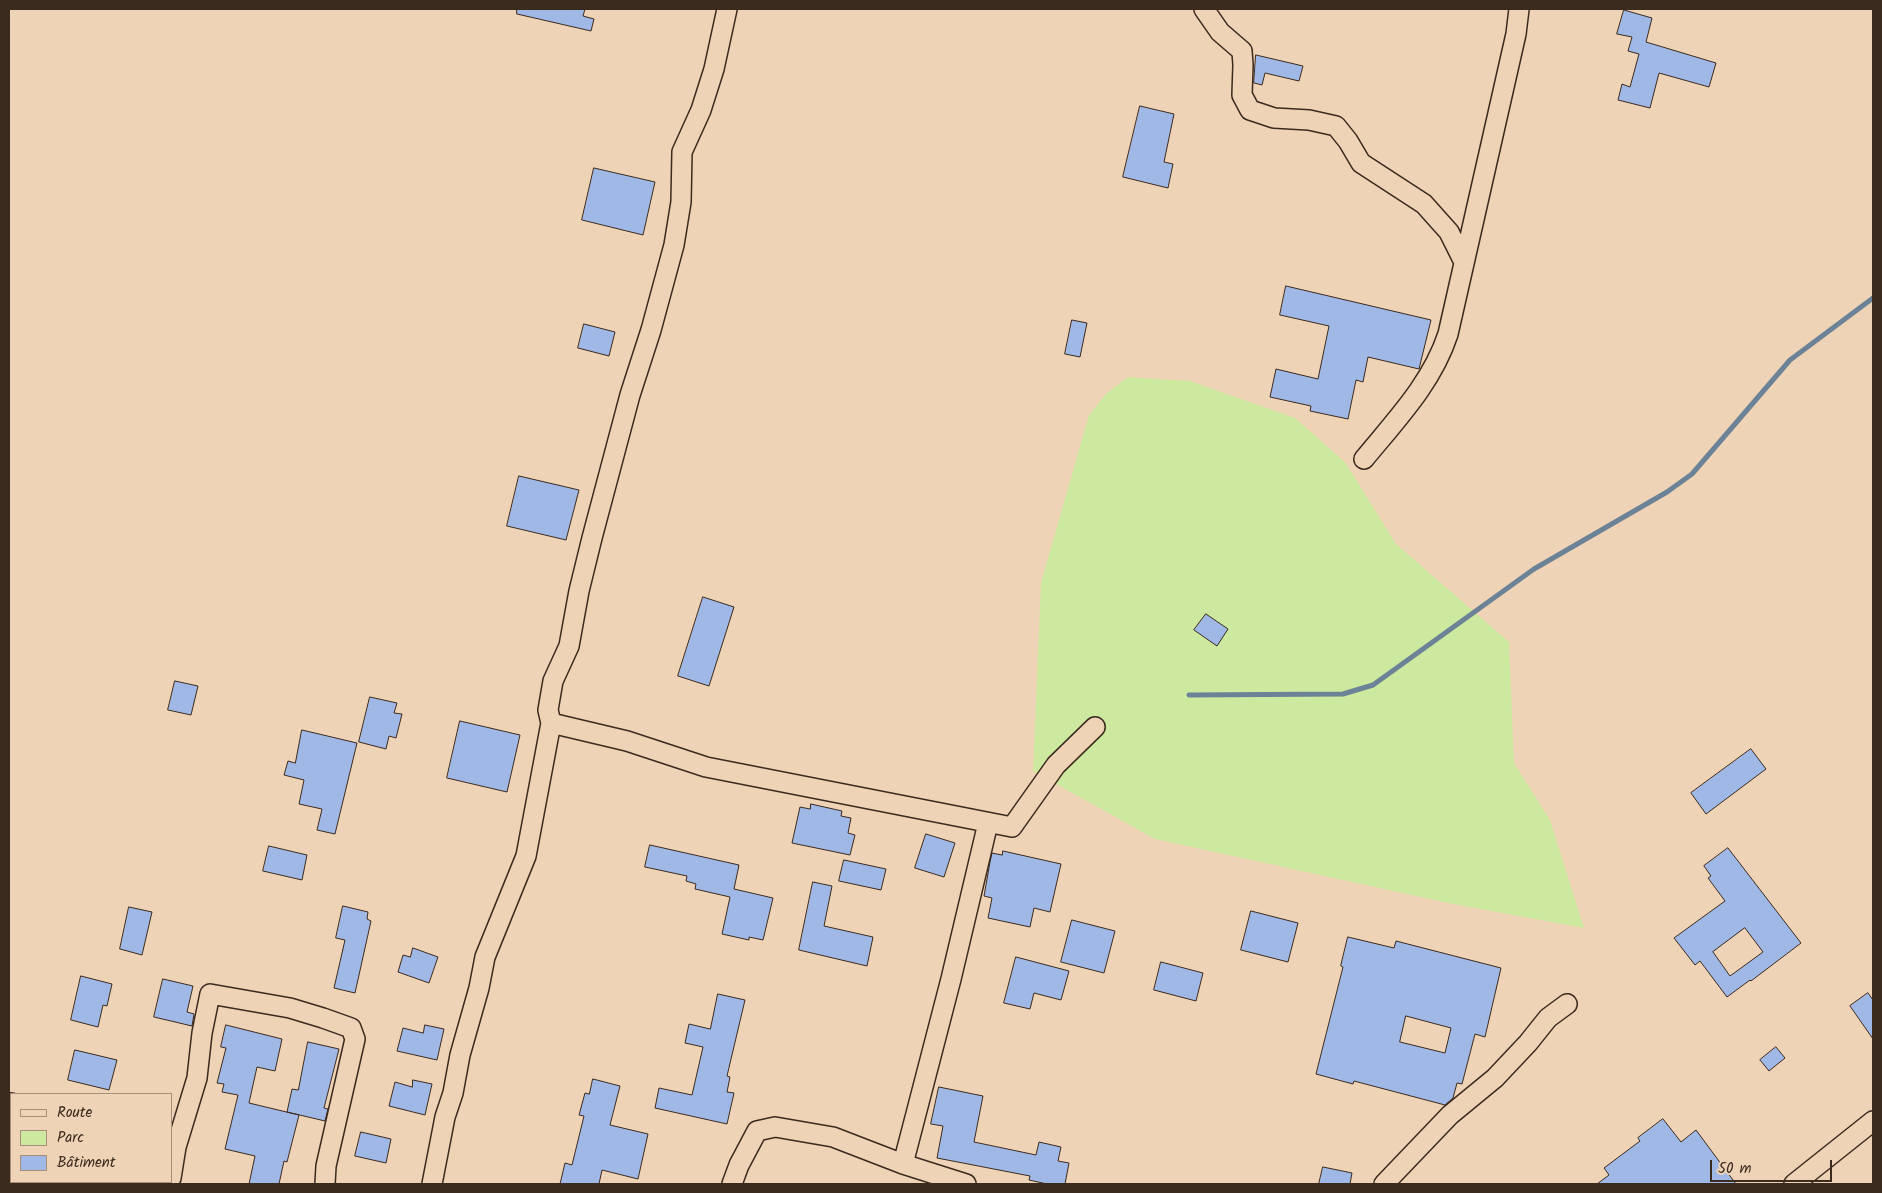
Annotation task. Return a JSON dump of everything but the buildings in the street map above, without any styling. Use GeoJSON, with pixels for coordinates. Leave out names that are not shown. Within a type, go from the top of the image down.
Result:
{"type":"FeatureCollection","features":[{"type":"Feature","properties":{"kind":"street"},"geometry":{"type":"LineString","coordinates":[[432,1184],[445,1117],[453,1093],[460,1055],[479,988],[485,957],[526,856],[551,723],[548,710],[553,681],[568,646],[592,538],[630,395],[651,330],[675,238],[681,202],[682,152],[711,78],[727,9]]}},
{"type":"Feature","properties":{"kind":"street"},"geometry":{"type":"LineString","coordinates":[[1204,9],[1220,32],[1242,51],[1242,95],[1250,110],[1274,118],[1308,120],[1336,126],[1348,140],[1360,163],[1424,204],[1449,232],[1464,262]]}},
{"type":"Feature","properties":{"kind":"street"},"geometry":{"type":"LineString","coordinates":[[1364,459],[1415,397],[1442,353],[1448,334],[1516,34],[1520,9]]}},
{"type":"Feature","properties":{"kind":"street"},"geometry":{"type":"LineString","coordinates":[[551,723],[627,741],[706,767],[988,824],[1012,827],[1056,765],[1095,727]]}},
{"type":"Feature","properties":{"kind":"street"},"geometry":{"type":"LineString","coordinates":[[903,1164],[951,979],[988,824]]}},
{"type":"Feature","properties":{"kind":"street"},"geometry":{"type":"LineString","coordinates":[[172,1167],[174,1145],[197,1078],[202,1033],[210,994],[290,1008],[351,1028],[355,1039],[326,1166],[325,1184]]}},
{"type":"Feature","properties":{"kind":"street"},"geometry":{"type":"LineString","coordinates":[[1384,1184],[1450,1114],[1495,1078],[1528,1043],[1548,1018],[1567,1004]]}},
{"type":"Feature","properties":{"kind":"street"},"geometry":{"type":"LineString","coordinates":[[1794,1184],[1873,1120]]}},
{"type":"Feature","properties":{"kind":"street"},"geometry":{"type":"LineString","coordinates":[[732,1184],[739,1165],[757,1131],[775,1127],[833,1137],[903,1164],[966,1184]]}},
{"type":"Feature","properties":{"kind":"green space"},"geometry":{"type":"Polygon","coordinates":[[[1128,377],[1190,381],[1295,418],[1345,462],[1396,544],[1509,642],[1514,763],[1550,820],[1584,928],[1453,904],[1155,839],[1033,771],[1041,583],[1089,415],[1106,394],[1128,377]]]}},
{"type":"Feature","properties":{"kind":"waterway"},"geometry":{"type":"LineString","coordinates":[[1189,695],[1343,694],[1373,685],[1534,569],[1667,492],[1692,474],[1790,360],[1873,298]]}}]}
